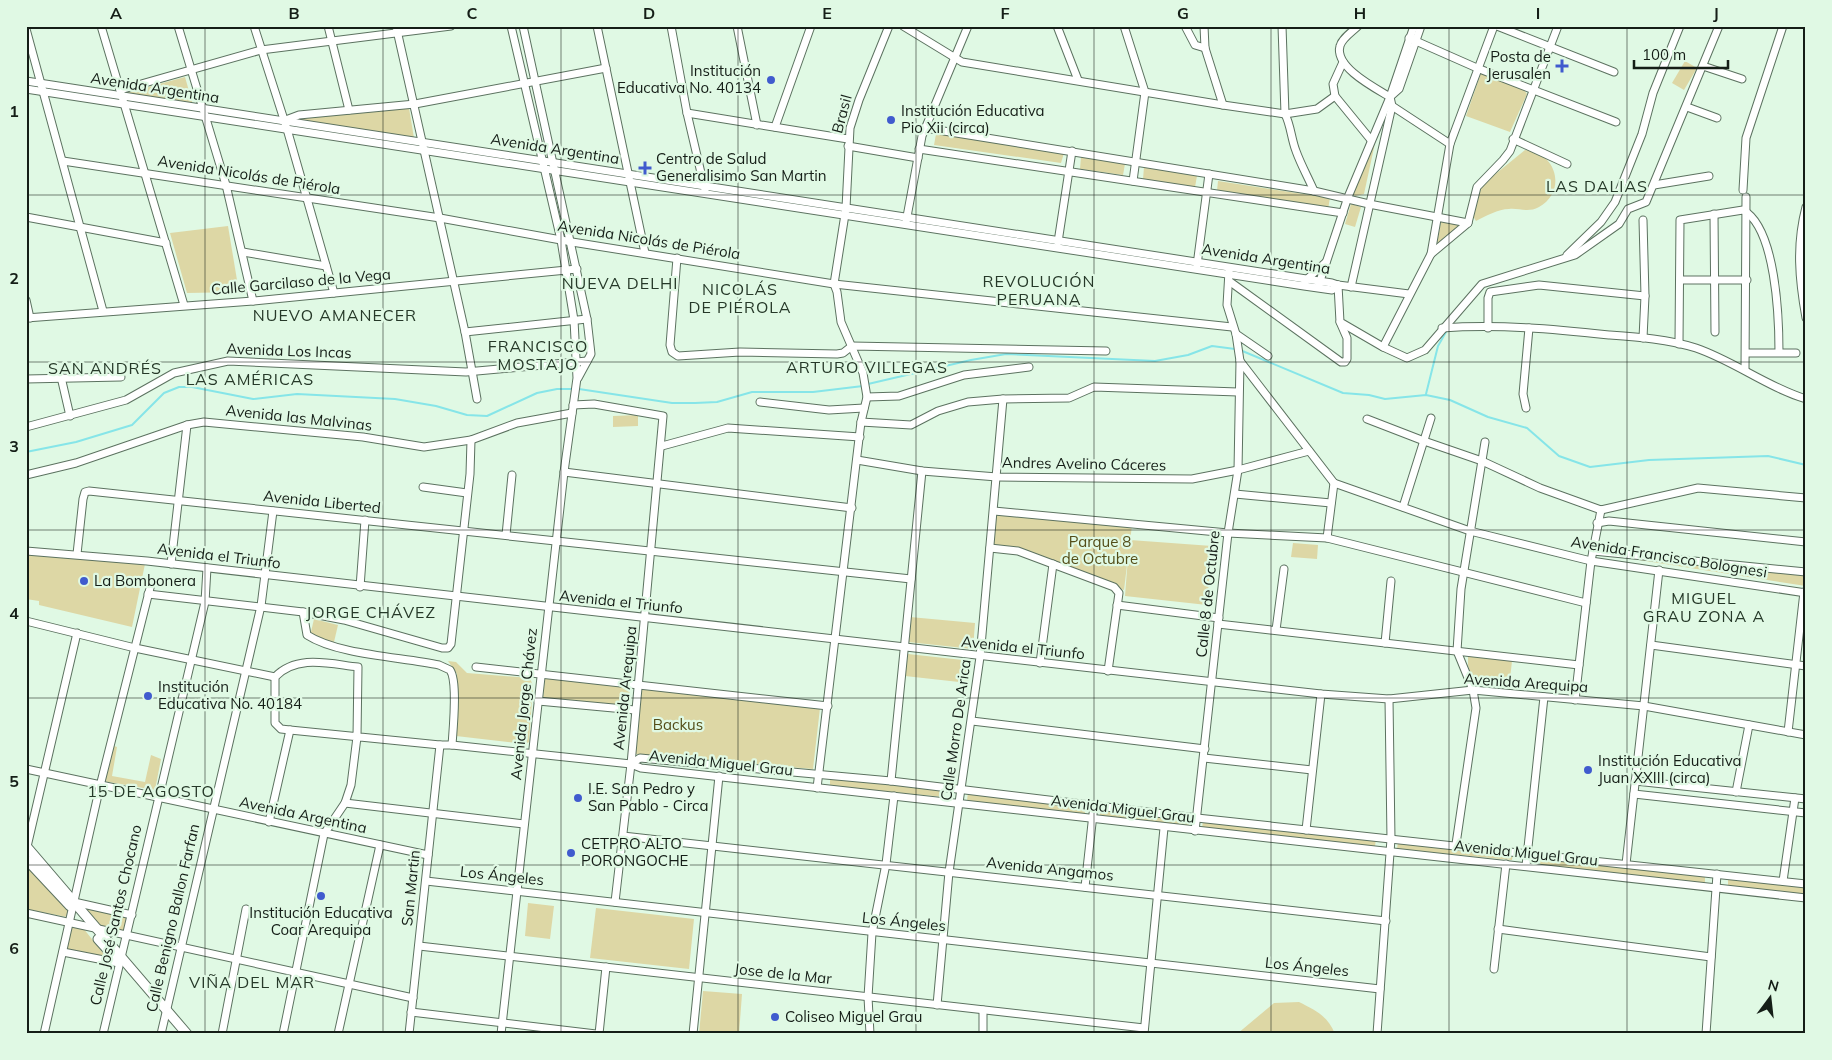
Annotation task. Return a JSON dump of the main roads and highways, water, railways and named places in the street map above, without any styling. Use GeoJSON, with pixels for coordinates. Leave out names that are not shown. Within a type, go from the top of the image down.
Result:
{"type":"FeatureCollection","features":[{"type":"Feature","properties":{"kind":"main road"},"geometry":{"type":"LineString","coordinates":[[27,848],[165,1013],[179,1034]]}},
{"type":"Feature","properties":{"kind":"main road"},"geometry":{"type":"LineString","coordinates":[[26,859],[74,905]]}},
{"type":"Feature","properties":{"kind":"main road"},"geometry":{"type":"LineString","coordinates":[[165,1013],[187,1034]]}},
{"type":"Feature","properties":{"kind":"waterway"},"geometry":{"type":"LineString","coordinates":[[1426,394],[1438,346],[1446,332]]}},
{"type":"Feature","properties":{"kind":"waterway"},"geometry":{"type":"LineString","coordinates":[[868,384],[971,360],[1006,354],[1155,361],[1188,355],[1212,346],[1235,349]]}},
{"type":"Feature","properties":{"kind":"waterway"},"geometry":{"type":"LineString","coordinates":[[1240,350],[1343,393],[1369,395],[1385,399],[1426,395],[1450,400],[1488,417],[1527,428],[1559,456],[1590,467],[1649,460],[1768,456],[1806,465]]}},
{"type":"Feature","properties":{"kind":"waterway"},"geometry":{"type":"LineString","coordinates":[[579,389],[672,403],[695,403],[717,402],[752,392],[813,392],[863,386]]}},
{"type":"Feature","properties":{"kind":"waterway"},"geometry":{"type":"LineString","coordinates":[[26,452],[76,442],[132,425],[164,393],[179,387],[192,387],[253,399],[297,394],[395,399],[436,406],[467,415],[487,416],[537,393],[557,389],[574,389]]}},
{"type":"Feature","properties":{"kind":"place","name":"Posta de Jerusalen"},"geometry":{"type":"Point","coordinates":[1562,66]}},
{"type":"Feature","properties":{"kind":"place","name":"Institución Educativa No. 40134"},"geometry":{"type":"Point","coordinates":[771,80]}},
{"type":"Feature","properties":{"kind":"place","name":"Institución Educativa Pio Xii (circa)"},"geometry":{"type":"Point","coordinates":[891,120]}},
{"type":"Feature","properties":{"kind":"place","name":"Centro de Salud Generalisimo San Martin"},"geometry":{"type":"Point","coordinates":[645,168]}},
{"type":"Feature","properties":{"kind":"place","name":"La Bombonera"},"geometry":{"type":"Point","coordinates":[84,581]}},
{"type":"Feature","properties":{"kind":"place","name":"Institución Educativa No. 40184"},"geometry":{"type":"Point","coordinates":[148,696]}},
{"type":"Feature","properties":{"kind":"place","name":"Institución Educativa Juan XXIII (circa)"},"geometry":{"type":"Point","coordinates":[1588,770]}},
{"type":"Feature","properties":{"kind":"place","name":"I.E. San Pedro y San Pablo - Circa"},"geometry":{"type":"Point","coordinates":[578,798]}},
{"type":"Feature","properties":{"kind":"place","name":"CETPRO ALTO PORONGOCHE"},"geometry":{"type":"Point","coordinates":[571,853]}},
{"type":"Feature","properties":{"kind":"place","name":"Institución Educativa Coar Arequipa"},"geometry":{"type":"Point","coordinates":[321,896]}},
{"type":"Feature","properties":{"kind":"place","name":"Coliseo Miguel Grau"},"geometry":{"type":"Point","coordinates":[775,1017]}},
{"type":"Feature","properties":{"kind":"district","name":"LAS DALIAS"},"geometry":{"type":"Point","coordinates":[1597,186]}},
{"type":"Feature","properties":{"kind":"district","name":"NUEVA DELHI"},"geometry":{"type":"Point","coordinates":[620,283]}},
{"type":"Feature","properties":{"kind":"district","name":"REVOLUCIÓN PERUANA"},"geometry":{"type":"Point","coordinates":[1039,290]}},
{"type":"Feature","properties":{"kind":"district","name":"NICOLÁS DE PIÉROLA"},"geometry":{"type":"Point","coordinates":[740,298]}},
{"type":"Feature","properties":{"kind":"district","name":"NUEVO AMANECER"},"geometry":{"type":"Point","coordinates":[335,315]}},
{"type":"Feature","properties":{"kind":"district","name":"FRANCISCO MOSTAJO"},"geometry":{"type":"Point","coordinates":[538,355]}},
{"type":"Feature","properties":{"kind":"district","name":"ARTURO VILLEGAS"},"geometry":{"type":"Point","coordinates":[867,367]}},
{"type":"Feature","properties":{"kind":"district","name":"SAN ANDRÉS"},"geometry":{"type":"Point","coordinates":[105,368]}},
{"type":"Feature","properties":{"kind":"district","name":"LAS AMÉRICAS"},"geometry":{"type":"Point","coordinates":[250,379]}},
{"type":"Feature","properties":{"kind":"district","name":"MIGUEL GRAU ZONA A"},"geometry":{"type":"Point","coordinates":[1704,607]}},
{"type":"Feature","properties":{"kind":"district","name":"JORGE CHÁVEZ"},"geometry":{"type":"Point","coordinates":[371,612]}},
{"type":"Feature","properties":{"kind":"district","name":"15 DE AGOSTO"},"geometry":{"type":"Point","coordinates":[151,791]}},
{"type":"Feature","properties":{"kind":"district","name":"VIÑA DEL MAR"},"geometry":{"type":"Point","coordinates":[252,982]}},
{"type":"Feature","properties":{"kind":"park label","name":"Parque 8 de Octubre"},"geometry":{"type":"Point","coordinates":[1100,550]}},
{"type":"Feature","properties":{"kind":"park label","name":"Backus"},"geometry":{"type":"Point","coordinates":[678,725]}}]}
